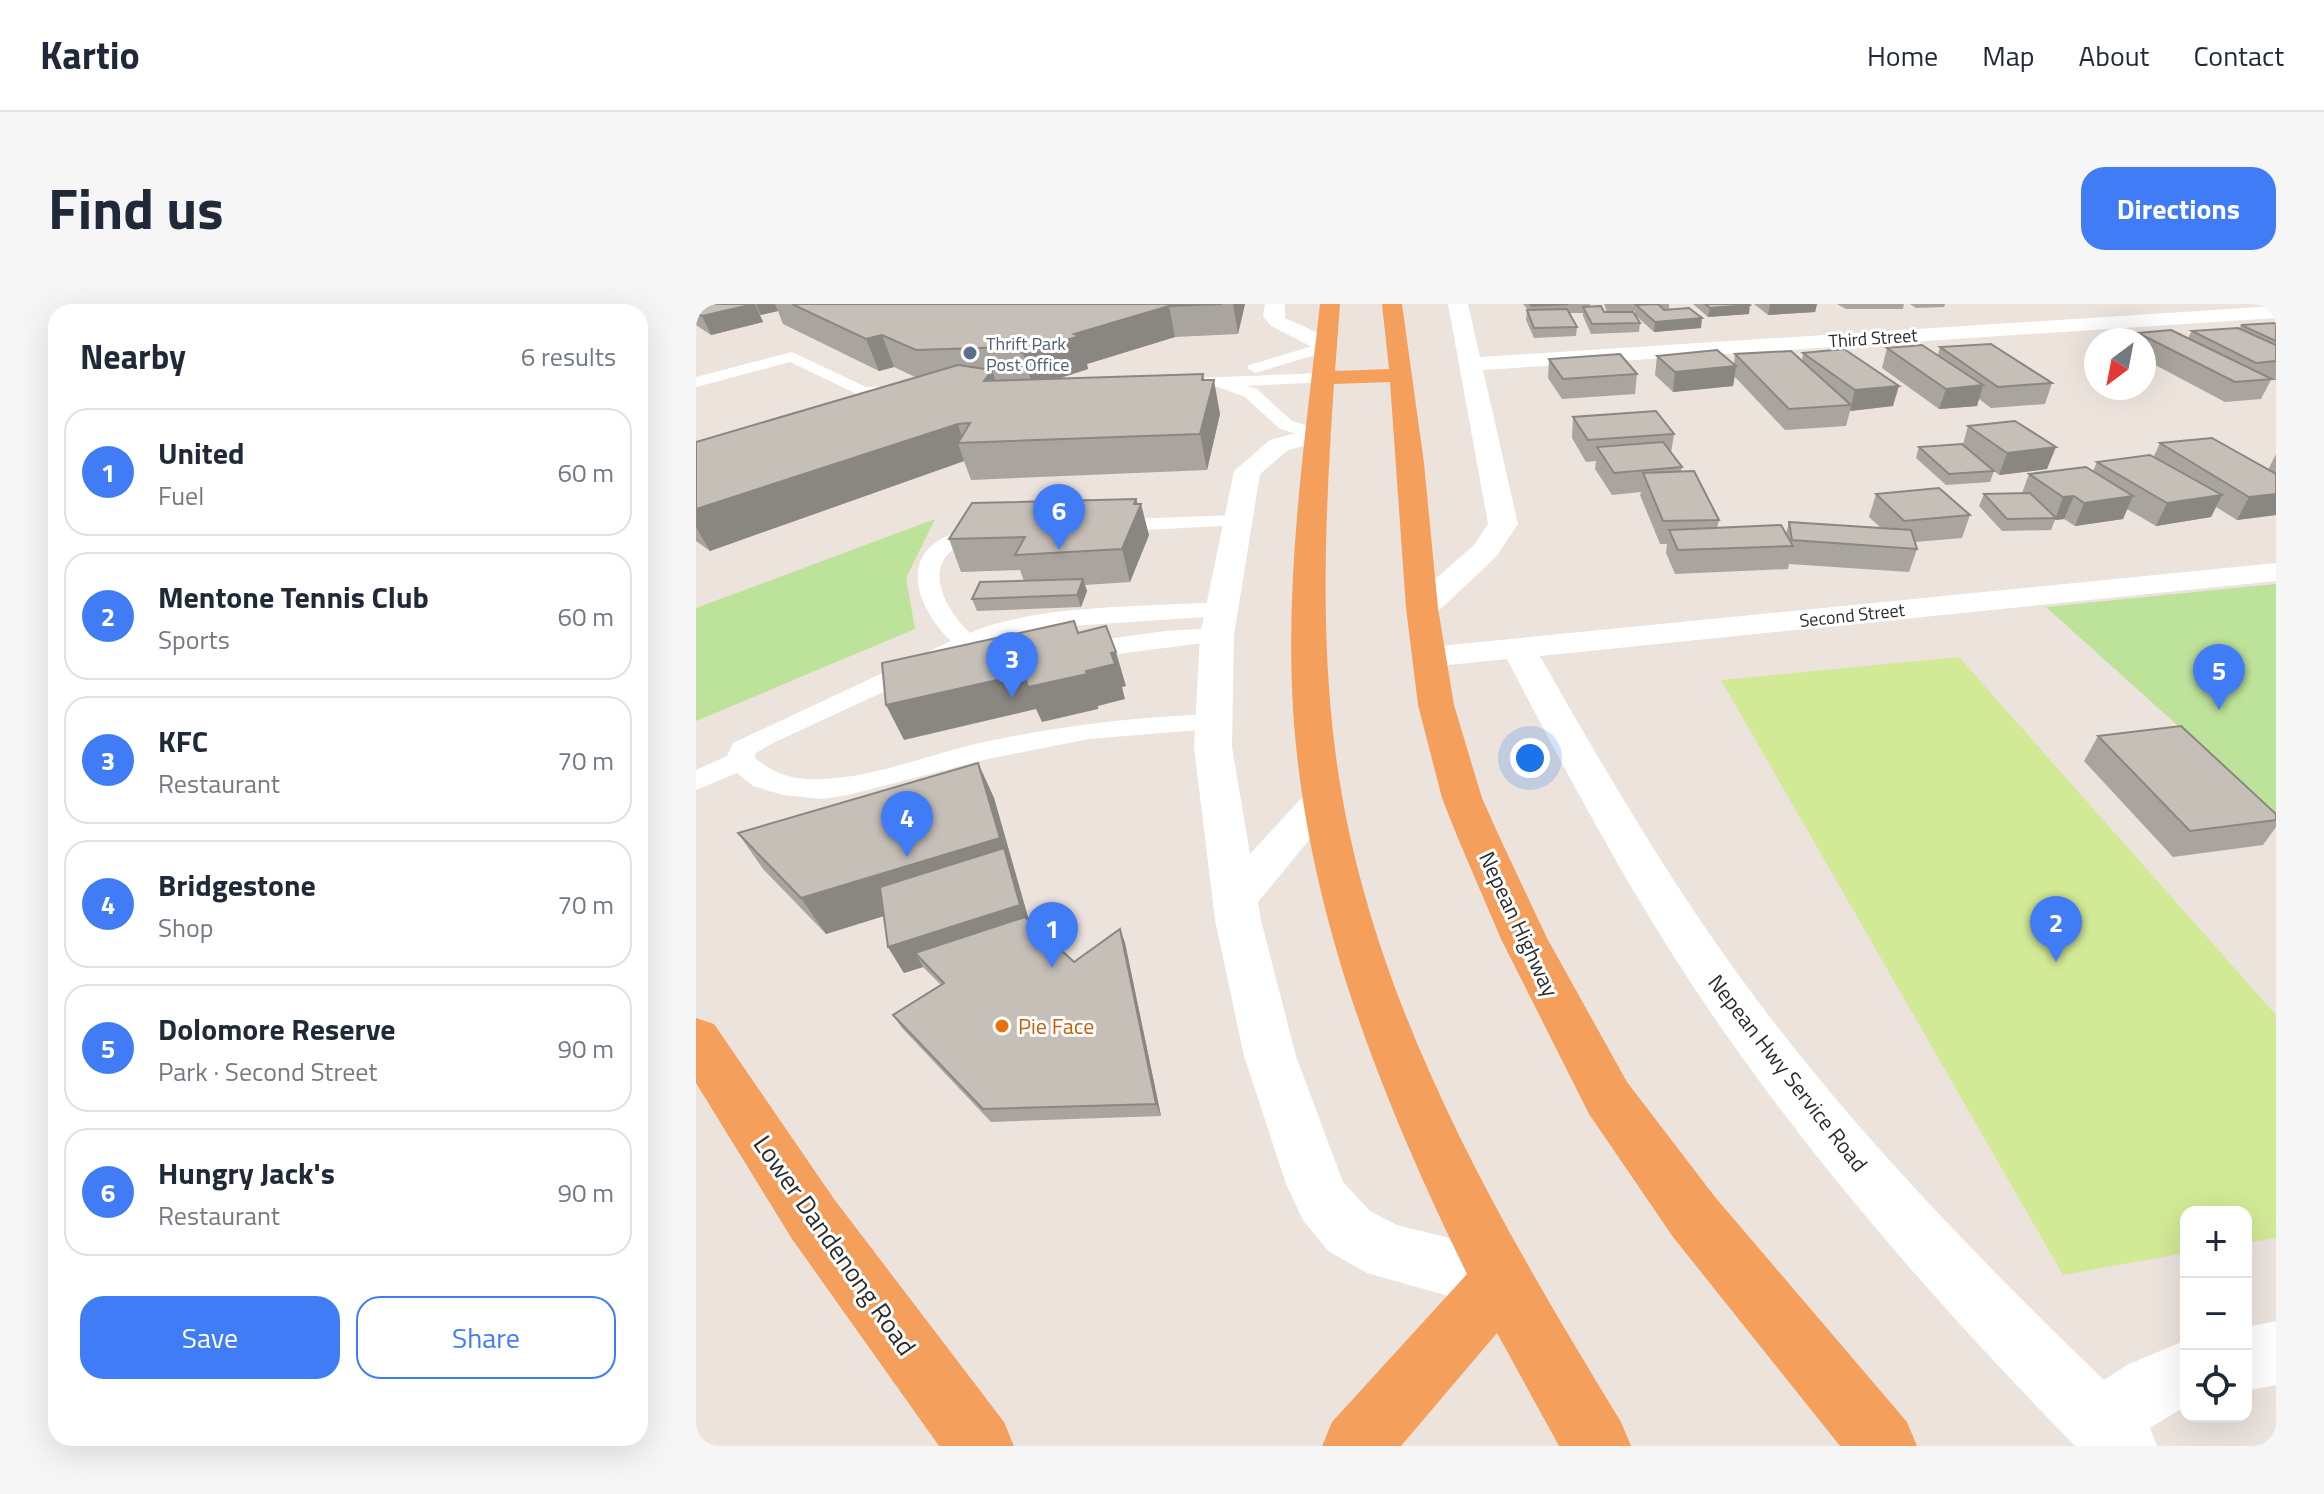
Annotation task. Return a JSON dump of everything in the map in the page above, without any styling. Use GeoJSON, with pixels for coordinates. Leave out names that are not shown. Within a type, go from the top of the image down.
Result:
{"type":"FeatureCollection","features":[{"type":"Feature","properties":{"kind":"highway"},"geometry":{"type":"LineString","coordinates":[[1330,304],[1308,629],[1314,743],[1339,882],[1380,1011],[1453,1183],[1502,1281],[1597,1446]]}},
{"type":"Feature","properties":{"kind":"highway","name":"Nepean Highway"},"geometry":{"type":"LineString","coordinates":[[1392,304],[1411,463],[1422,608],[1436,705],[1462,798],[1524,939],[1608,1098],[1694,1217],[1883,1446]]}},
{"type":"Feature","properties":{"kind":"highway"},"geometry":{"type":"LineString","coordinates":[[1324,378],[1401,375]]}},
{"type":"Feature","properties":{"kind":"highway","name":"Lower Dandenong Road"},"geometry":{"type":"LineString","coordinates":[[696,1039],[813,1219],[980,1446]]}},
{"type":"Feature","properties":{"kind":"highway"},"geometry":{"type":"LineString","coordinates":[[1356,1446],[1502,1281]]}},
{"type":"Feature","properties":{"kind":"street"},"geometry":{"type":"LineString","coordinates":[[1275,304],[1273,316],[1278,322],[1326,346]]}},
{"type":"Feature","properties":{"kind":"street"},"geometry":{"type":"LineString","coordinates":[[1422,608],[1485,551],[1503,528],[1458,304]]}},
{"type":"Feature","properties":{"kind":"street","name":"Third Street"},"geometry":{"type":"LineString","coordinates":[[1470,364],[2276,312]]}},
{"type":"Feature","properties":{"kind":"street"},"geometry":{"type":"LineString","coordinates":[[1319,435],[1282,443],[1252,464],[1247,471],[1236,521],[1219,622],[1213,722],[1213,747],[1234,900],[1270,1056],[1323,1201],[1349,1231],[1388,1252],[1502,1281]]}},
{"type":"Feature","properties":{"kind":"street","name":"Second Street"},"geometry":{"type":"LineString","coordinates":[[1429,657],[2276,572]]}},
{"type":"Feature","properties":{"kind":"street","name":"Nepean Hwy Service Road"},"geometry":{"type":"LineString","coordinates":[[1519,649],[1610,816],[1650,882],[1698,955],[1827,1130],[1980,1300],[2113,1436]]}},
{"type":"Feature","properties":{"kind":"street"},"geometry":{"type":"LineString","coordinates":[[1234,900],[1322,800]]}},
{"type":"Feature","properties":{"kind":"street"},"geometry":{"type":"LineString","coordinates":[[2252,1358],[2276,1353]]}},
{"type":"Feature","properties":{"kind":"street"},"geometry":{"type":"LineString","coordinates":[[2113,1436],[2132,1397],[2180,1375]]}},
{"type":"Feature","properties":{"kind":"lane"},"geometry":{"type":"LineString","coordinates":[[1202,382],[1326,346]]}},
{"type":"Feature","properties":{"kind":"lane"},"geometry":{"type":"LineString","coordinates":[[696,382],[792,357],[863,392],[930,391]]}},
{"type":"Feature","properties":{"kind":"lane"},"geometry":{"type":"LineString","coordinates":[[1148,384],[1324,378]]}},
{"type":"Feature","properties":{"kind":"lane"},"geometry":{"type":"LineString","coordinates":[[1202,382],[1248,391],[1286,425],[1319,435]]}},
{"type":"Feature","properties":{"kind":"lane"},"geometry":{"type":"LineString","coordinates":[[1087,527],[1236,521]]}},
{"type":"Feature","properties":{"kind":"lane"},"geometry":{"type":"LineString","coordinates":[[966,642],[950,629],[929,596],[931,565],[939,548],[957,537],[1008,531]]}},
{"type":"Feature","properties":{"kind":"lane"},"geometry":{"type":"LineString","coordinates":[[743,764],[743,749],[765,736],[993,630],[1020,624],[1219,622]]}},
{"type":"Feature","properties":{"kind":"lane"},"geometry":{"type":"LineString","coordinates":[[1042,659],[1086,648],[1165,638],[1219,622]]}},
{"type":"Feature","properties":{"kind":"lane"},"geometry":{"type":"LineString","coordinates":[[696,781],[743,764],[909,689],[954,679]]}},
{"type":"Feature","properties":{"kind":"lane"},"geometry":{"type":"LineString","coordinates":[[743,764],[763,779],[793,788],[822,789],[848,786],[987,750],[1089,731],[1213,722]]}},
{"type":"Feature","properties":{"kind":"green space"},"geometry":{"type":"Polygon","coordinates":[[[935,519],[906,578],[915,629],[696,721],[696,608],[935,519]]]}},
{"type":"Feature","properties":{"kind":"green space"},"geometry":{"type":"Polygon","coordinates":[[[2276,584],[2276,814],[2046,607],[2276,584]]]}},
{"type":"Feature","properties":{"kind":"green space"},"geometry":{"type":"Polygon","coordinates":[[[1959,657],[2276,1015],[2276,1238],[2252,1242],[2252,1206],[2180,1206],[2180,1254],[2063,1275],[1721,680],[1959,657]]]}},
{"type":"Feature","properties":{"kind":"building"},"geometry":{"type":"Polygon","coordinates":[[[696,304],[754,304],[702,316],[696,312],[696,304]]]}},
{"type":"Feature","properties":{"kind":"building"},"geometry":{"type":"Polygon","coordinates":[[[792,304],[1222,304],[1169,306],[1074,334],[1080,336],[1023,353],[1008,347],[916,350],[882,335],[866,339],[792,304]]]}},
{"type":"Feature","properties":{"kind":"building"},"geometry":{"type":"Polygon","coordinates":[[[1658,304],[1664,310],[1689,308],[1702,318],[1655,322],[1636,305],[1658,304]]]}},
{"type":"Feature","properties":{"kind":"building"},"geometry":{"type":"Polygon","coordinates":[[[1705,304],[1749,304],[1750,305],[1710,308],[1705,304]]]}},
{"type":"Feature","properties":{"kind":"building"},"geometry":{"type":"Polygon","coordinates":[[[1601,306],[1604,312],[1633,312],[1640,323],[1592,324],[1583,307],[1601,306]]]}},
{"type":"Feature","properties":{"kind":"building"},"geometry":{"type":"Polygon","coordinates":[[[1567,309],[1577,327],[1534,328],[1527,310],[1567,309]]]}},
{"type":"Feature","properties":{"kind":"building"},"geometry":{"type":"Polygon","coordinates":[[[2276,323],[2276,341],[2241,325],[2276,323]]]}},
{"type":"Feature","properties":{"kind":"building"},"geometry":{"type":"Polygon","coordinates":[[[2238,328],[2276,345],[2276,361],[2256,363],[2192,331],[2238,328]]]}},
{"type":"Feature","properties":{"kind":"building"},"geometry":{"type":"Polygon","coordinates":[[[2171,330],[2272,379],[2235,382],[2156,342],[2156,331],[2171,330]]]}},
{"type":"Feature","properties":{"kind":"building"},"geometry":{"type":"Polygon","coordinates":[[[1991,344],[2052,383],[1998,387],[1940,347],[1991,344]]]}},
{"type":"Feature","properties":{"kind":"building"},"geometry":{"type":"Polygon","coordinates":[[[1922,345],[1983,385],[1946,389],[1887,348],[1922,345]]]}},
{"type":"Feature","properties":{"kind":"building"},"geometry":{"type":"Polygon","coordinates":[[[1844,349],[1899,386],[1855,390],[1803,353],[1844,349]]]}},
{"type":"Feature","properties":{"kind":"building"},"geometry":{"type":"Polygon","coordinates":[[[1717,350],[1736,366],[1675,372],[1657,356],[1717,350]]]}},
{"type":"Feature","properties":{"kind":"building"},"geometry":{"type":"Polygon","coordinates":[[[1791,351],[1851,405],[1789,409],[1735,354],[1791,351]]]}},
{"type":"Feature","properties":{"kind":"building"},"geometry":{"type":"Polygon","coordinates":[[[1620,354],[1637,374],[1563,379],[1549,359],[1620,354]]]}},
{"type":"Feature","properties":{"kind":"building"},"geometry":{"type":"Polygon","coordinates":[[[958,365],[992,370],[984,381],[1203,374],[1202,380],[1214,380],[1200,434],[958,443],[970,423],[958,424],[696,509],[696,442],[958,365]]]}},
{"type":"Feature","properties":{"kind":"building"},"geometry":{"type":"Polygon","coordinates":[[[1656,411],[1674,434],[1588,440],[1573,417],[1656,411]]]}},
{"type":"Feature","properties":{"kind":"building"},"geometry":{"type":"Polygon","coordinates":[[[2015,421],[2056,447],[2007,453],[1968,426],[2015,421]]]}},
{"type":"Feature","properties":{"kind":"building"},"geometry":{"type":"Polygon","coordinates":[[[2212,438],[2276,474],[2276,494],[2249,497],[2160,443],[2212,438]]]}},
{"type":"Feature","properties":{"kind":"building"},"geometry":{"type":"Polygon","coordinates":[[[1663,442],[1682,467],[1614,473],[1597,447],[1663,442]]]}},
{"type":"Feature","properties":{"kind":"building"},"geometry":{"type":"Polygon","coordinates":[[[1962,444],[1994,471],[1949,474],[1919,447],[1962,444]]]}},
{"type":"Feature","properties":{"kind":"building"},"geometry":{"type":"Polygon","coordinates":[[[2150,455],[2222,495],[2167,503],[2097,462],[2150,455]]]}},
{"type":"Feature","properties":{"kind":"building"},"geometry":{"type":"Polygon","coordinates":[[[2086,467],[2133,496],[2084,503],[2074,496],[2063,497],[2029,474],[2086,467]]]}},
{"type":"Feature","properties":{"kind":"building"},"geometry":{"type":"Polygon","coordinates":[[[1694,471],[1719,520],[1663,521],[1643,473],[1694,471]]]}},
{"type":"Feature","properties":{"kind":"building"},"geometry":{"type":"Polygon","coordinates":[[[1939,488],[1970,515],[1904,521],[1876,494],[1939,488]]]}},
{"type":"Feature","properties":{"kind":"building"},"geometry":{"type":"Polygon","coordinates":[[[2030,493],[2056,518],[2007,519],[1984,494],[2030,493]]]}},
{"type":"Feature","properties":{"kind":"building"},"geometry":{"type":"Polygon","coordinates":[[[1136,499],[1134,504],[1141,504],[1122,549],[1015,555],[1025,537],[949,539],[972,503],[1136,499]]]}},
{"type":"Feature","properties":{"kind":"building"},"geometry":{"type":"Polygon","coordinates":[[[1789,522],[1911,530],[1917,549],[1792,540],[1789,522]]]}},
{"type":"Feature","properties":{"kind":"building"},"geometry":{"type":"Polygon","coordinates":[[[1781,525],[1793,546],[1678,550],[1669,530],[1781,525]]]}},
{"type":"Feature","properties":{"kind":"building"},"geometry":{"type":"Polygon","coordinates":[[[1083,579],[1077,595],[972,599],[980,582],[1083,579]]]}},
{"type":"Feature","properties":{"kind":"building"},"geometry":{"type":"Polygon","coordinates":[[[1074,621],[1078,633],[1106,626],[1116,652],[1111,653],[1115,664],[1086,671],[1087,674],[1028,687],[1024,674],[886,705],[882,663],[1074,621]]]}},
{"type":"Feature","properties":{"kind":"building"},"geometry":{"type":"Polygon","coordinates":[[[2181,726],[2276,814],[2276,820],[2190,831],[2098,736],[2181,726]]]}},
{"type":"Feature","properties":{"kind":"building"},"geometry":{"type":"Polygon","coordinates":[[[978,763],[1000,838],[801,898],[738,833],[978,763]]]}},
{"type":"Feature","properties":{"kind":"building"},"geometry":{"type":"Polygon","coordinates":[[[1004,848],[1020,905],[888,947],[880,887],[1004,848]]]}},
{"type":"Feature","properties":{"kind":"building"},"geometry":{"type":"Polygon","coordinates":[[[1025,917],[1074,962],[1120,929],[1156,1104],[983,1109],[893,1015],[944,983],[915,953],[1025,917]]]}},
{"type":"Feature","properties":{"kind":"place","name":"Thrift Park Post Office"},"geometry":{"type":"Point","coordinates":[970,353]}},
{"type":"Feature","properties":{"kind":"place","name":"Hungry Jack's"},"geometry":{"type":"Point","coordinates":[1059,550]}},
{"type":"Feature","properties":{"kind":"place","name":"KFC"},"geometry":{"type":"Point","coordinates":[1012,698]}},
{"type":"Feature","properties":{"kind":"place","name":"Dolomore Reserve"},"geometry":{"type":"Point","coordinates":[2219,710]}},
{"type":"Feature","properties":{"kind":"place","name":"Bridgestone"},"geometry":{"type":"Point","coordinates":[907,857]}},
{"type":"Feature","properties":{"kind":"place","name":"Mentone Tennis Club"},"geometry":{"type":"Point","coordinates":[2056,962]}},
{"type":"Feature","properties":{"kind":"place","name":"United"},"geometry":{"type":"Point","coordinates":[1052,968]}},
{"type":"Feature","properties":{"kind":"place","name":"Pie Face"},"geometry":{"type":"Point","coordinates":[1002,1026]}}]}
